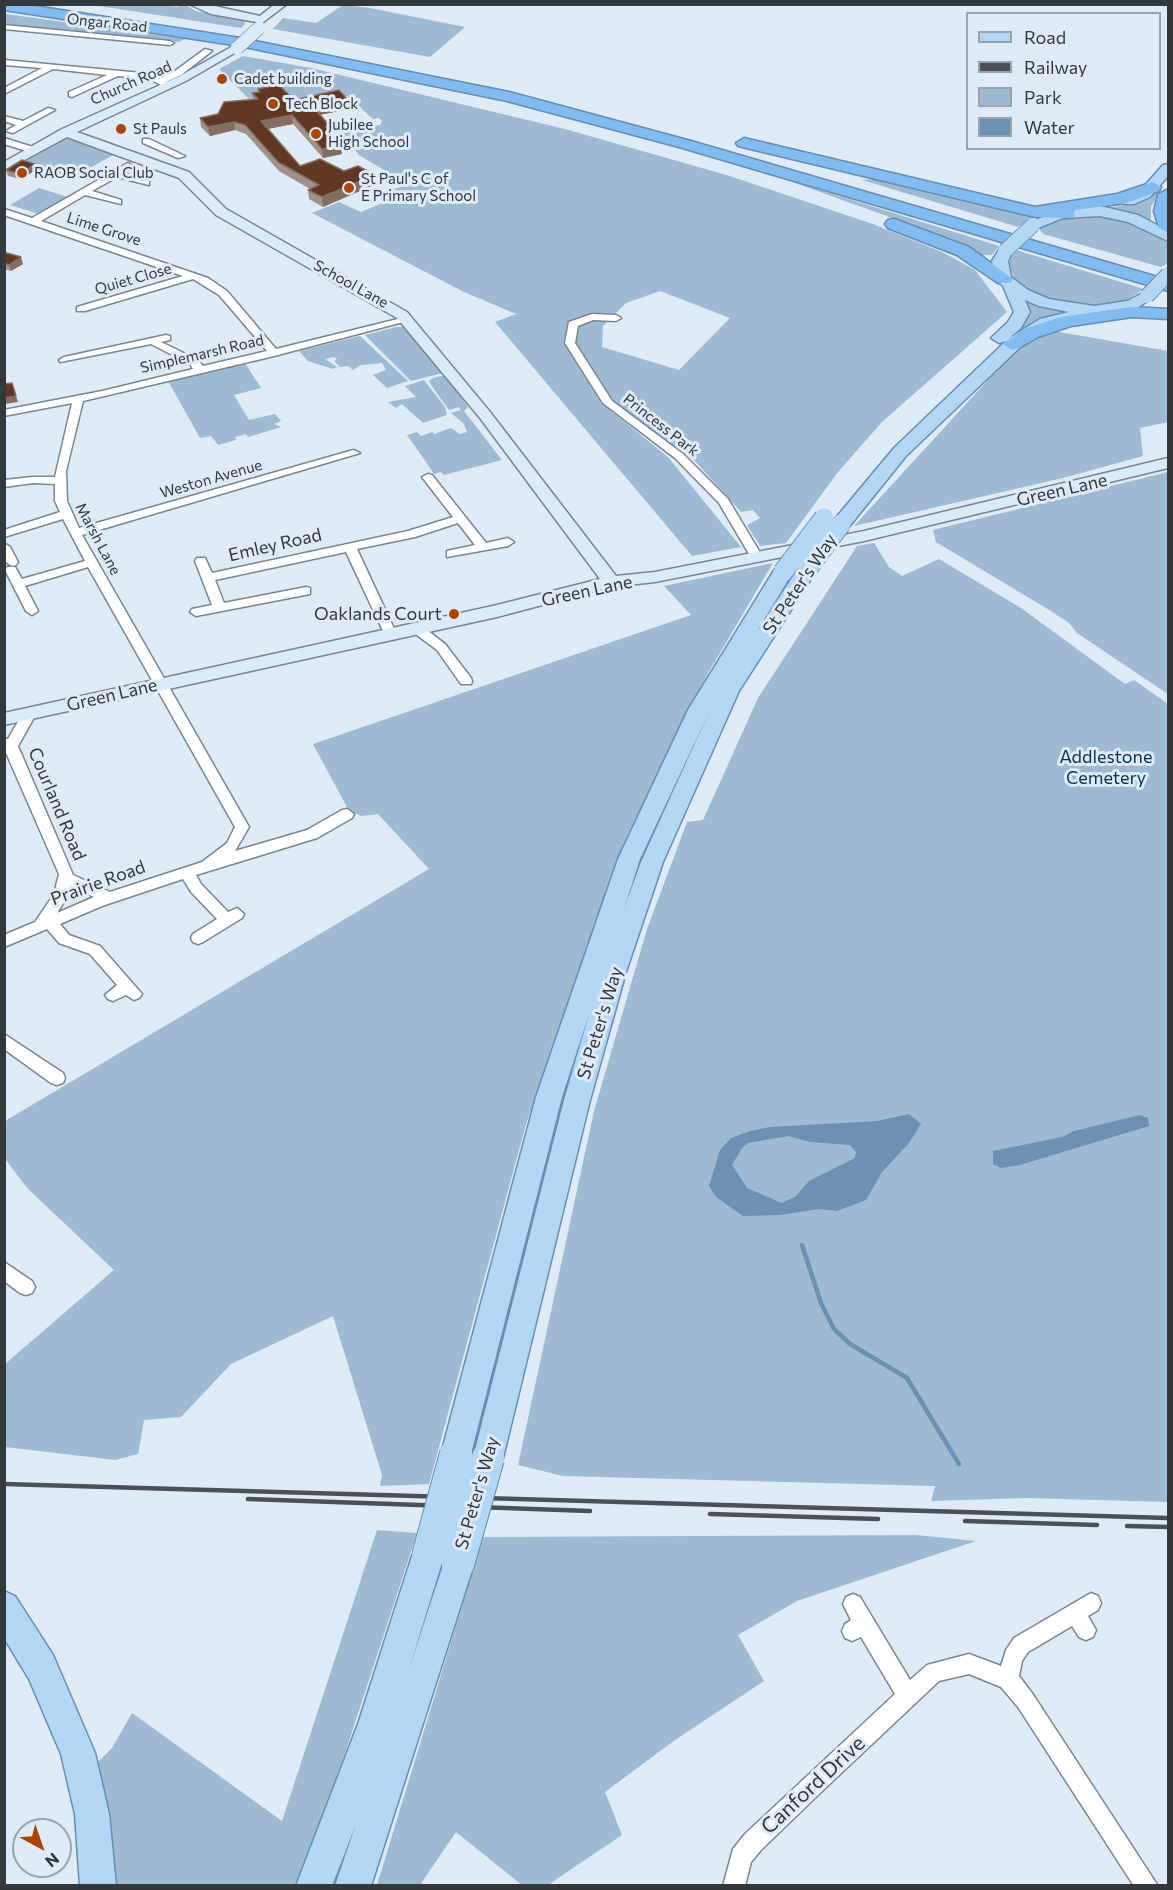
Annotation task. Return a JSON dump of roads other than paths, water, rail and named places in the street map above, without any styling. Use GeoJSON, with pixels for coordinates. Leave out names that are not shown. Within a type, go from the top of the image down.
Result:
{"type":"FeatureCollection","features":[{"type":"Feature","properties":{"kind":"highway"},"geometry":{"type":"LineString","coordinates":[[57,4],[200,26],[381,59],[555,98],[643,128],[963,250],[1008,282]]}},
{"type":"Feature","properties":{"kind":"highway"},"geometry":{"type":"LineString","coordinates":[[4,6],[240,42],[382,69],[643,128],[1035,212],[1071,212]]}},
{"type":"Feature","properties":{"kind":"highway"},"geometry":{"type":"LineString","coordinates":[[643,128],[1168,275]]}},
{"type":"Feature","properties":{"kind":"highway"},"geometry":{"type":"LineString","coordinates":[[643,128],[1168,286]]}},
{"type":"Feature","properties":{"kind":"highway"},"geometry":{"type":"LineString","coordinates":[[987,201],[1027,208],[1059,209],[1163,191],[1162,211],[1166,232]]}},
{"type":"Feature","properties":{"kind":"highway"},"geometry":{"type":"LineString","coordinates":[[1115,309],[1168,312]]}},
{"type":"Feature","properties":{"kind":"highway"},"geometry":{"type":"LineString","coordinates":[[1012,344],[1031,333],[1068,321],[1132,312],[1168,312]]}},
{"type":"Feature","properties":{"kind":"main road"},"geometry":{"type":"LineString","coordinates":[[1168,168],[1163,191],[1071,212],[1033,225],[1005,251],[1000,261],[1008,282],[1045,303],[1094,311],[1131,305],[1147,296],[1168,275]]}},
{"type":"Feature","properties":{"kind":"main road"},"geometry":{"type":"LineString","coordinates":[[1071,212],[1115,213],[1166,232]]}},
{"type":"Feature","properties":{"kind":"main road","name":"St Peter's Way"},"geometry":{"type":"LineString","coordinates":[[314,1886],[342,1817],[375,1724],[488,1458],[577,1100],[614,972],[652,862],[729,691],[808,568],[832,521],[931,401],[1015,325],[1022,312],[1008,282]]}},
{"type":"Feature","properties":{"kind":"main road","name":"St Peter's Way"},"geometry":{"type":"LineString","coordinates":[[357,1880],[443,1560],[456,1454],[549,1097],[629,860],[699,710],[783,572],[900,452],[1028,331],[1046,322],[1094,311]]}},
{"type":"Feature","properties":{"kind":"main road"},"geometry":{"type":"LineString","coordinates":[[4,1606],[41,1667],[78,1753],[92,1815],[98,1886]]}},
{"type":"Feature","properties":{"kind":"street"},"geometry":{"type":"LineString","coordinates":[[194,4],[260,24]]}},
{"type":"Feature","properties":{"kind":"street","name":"Church Road"},"geometry":{"type":"LineString","coordinates":[[4,167],[66,132],[237,48],[282,4]]}},
{"type":"Feature","properties":{"kind":"street","name":"Ongar Road"},"geometry":{"type":"LineString","coordinates":[[4,27],[170,43]]}},
{"type":"Feature","properties":{"kind":"street","name":"Church Road"},"geometry":{"type":"LineString","coordinates":[[164,83],[208,51]]}},
{"type":"Feature","properties":{"kind":"street"},"geometry":{"type":"LineString","coordinates":[[4,62],[152,77],[164,83]]}},
{"type":"Feature","properties":{"kind":"street"},"geometry":{"type":"LineString","coordinates":[[4,92],[53,66]]}},
{"type":"Feature","properties":{"kind":"street"},"geometry":{"type":"LineString","coordinates":[[72,94],[118,73]]}},
{"type":"Feature","properties":{"kind":"street"},"geometry":{"type":"LineString","coordinates":[[10,131],[51,110]]}},
{"type":"Feature","properties":{"kind":"street"},"geometry":{"type":"LineString","coordinates":[[4,118],[23,124]]}},
{"type":"Feature","properties":{"kind":"street","name":"School Lane"},"geometry":{"type":"LineString","coordinates":[[66,132],[184,175],[221,212],[394,309],[406,320],[485,416],[610,582]]}},
{"type":"Feature","properties":{"kind":"street"},"geometry":{"type":"LineString","coordinates":[[4,141],[33,150]]}},
{"type":"Feature","properties":{"kind":"street"},"geometry":{"type":"LineString","coordinates":[[146,141],[176,155],[153,163]]}},
{"type":"Feature","properties":{"kind":"street"},"geometry":{"type":"LineString","coordinates":[[33,222],[128,166]]}},
{"type":"Feature","properties":{"kind":"street"},"geometry":{"type":"LineString","coordinates":[[115,173],[146,183]]}},
{"type":"Feature","properties":{"kind":"street"},"geometry":{"type":"LineString","coordinates":[[84,192],[118,202]]}},
{"type":"Feature","properties":{"kind":"street","name":"Lime Grove"},"geometry":{"type":"LineString","coordinates":[[4,212],[194,276],[223,293],[274,352]]}},
{"type":"Feature","properties":{"kind":"street","name":"Quiet Close"},"geometry":{"type":"LineString","coordinates":[[82,310],[194,276]]}},
{"type":"Feature","properties":{"kind":"street","name":"Princess Park"},"geometry":{"type":"LineString","coordinates":[[611,323],[616,318],[592,317],[573,324],[570,343],[608,403],[679,456],[724,501],[756,556]]}},
{"type":"Feature","properties":{"kind":"street","name":"Simplemarsh Road"},"geometry":{"type":"LineString","coordinates":[[4,413],[78,399],[406,320]]}},
{"type":"Feature","properties":{"kind":"street"},"geometry":{"type":"LineString","coordinates":[[115,336],[120,347]]}},
{"type":"Feature","properties":{"kind":"street"},"geometry":{"type":"LineString","coordinates":[[64,360],[166,338]]}},
{"type":"Feature","properties":{"kind":"street"},"geometry":{"type":"LineString","coordinates":[[153,341],[160,347],[194,362],[200,370]]}},
{"type":"Feature","properties":{"kind":"street","name":"Marsh Lane"},"geometry":{"type":"LineString","coordinates":[[78,399],[59,481],[61,501],[75,532],[162,683]]}},
{"type":"Feature","properties":{"kind":"street","name":"Weston Avenue"},"geometry":{"type":"LineString","coordinates":[[75,532],[354,453]]}},
{"type":"Feature","properties":{"kind":"street","name":"Green Lane"},"geometry":{"type":"LineString","coordinates":[[4,719],[581,592],[610,582],[655,577],[892,529],[1168,464]]}},
{"type":"Feature","properties":{"kind":"street"},"geometry":{"type":"LineString","coordinates":[[428,477],[483,547]]}},
{"type":"Feature","properties":{"kind":"street"},"geometry":{"type":"LineString","coordinates":[[4,484],[33,480],[59,481]]}},
{"type":"Feature","properties":{"kind":"street"},"geometry":{"type":"LineString","coordinates":[[4,534],[67,514]]}},
{"type":"Feature","properties":{"kind":"street","name":"Emley Road"},"geometry":{"type":"LineString","coordinates":[[208,578],[411,534],[462,518]]}},
{"type":"Feature","properties":{"kind":"street"},"geometry":{"type":"LineString","coordinates":[[452,554],[508,542]]}},
{"type":"Feature","properties":{"kind":"street"},"geometry":{"type":"LineString","coordinates":[[4,547],[18,584],[32,611]]}},
{"type":"Feature","properties":{"kind":"street","name":"Emley Road"},"geometry":{"type":"LineString","coordinates":[[350,547],[390,633]]}},
{"type":"Feature","properties":{"kind":"street","name":"Emley Road"},"geometry":{"type":"LineString","coordinates":[[201,561],[219,607]]}},
{"type":"Feature","properties":{"kind":"street"},"geometry":{"type":"LineString","coordinates":[[18,584],[93,562]]}},
{"type":"Feature","properties":{"kind":"street"},"geometry":{"type":"LineString","coordinates":[[196,612],[306,591]]}},
{"type":"Feature","properties":{"kind":"street"},"geometry":{"type":"LineString","coordinates":[[420,627],[421,632],[441,647],[466,681]]}},
{"type":"Feature","properties":{"kind":"street"},"geometry":{"type":"LineString","coordinates":[[162,683],[239,820],[242,827],[239,835],[248,839],[260,850]]}},
{"type":"Feature","properties":{"kind":"street","name":"Courland Road"},"geometry":{"type":"LineString","coordinates":[[29,714],[8,744],[66,878],[61,895],[45,923]]}},
{"type":"Feature","properties":{"kind":"street","name":"Prairie Road"},"geometry":{"type":"LineString","coordinates":[[4,941],[109,898],[207,865],[312,834],[347,814]]}},
{"type":"Feature","properties":{"kind":"street","name":"Prairie Road"},"geometry":{"type":"LineString","coordinates":[[207,865],[232,846],[239,835]]}},
{"type":"Feature","properties":{"kind":"street"},"geometry":{"type":"LineString","coordinates":[[187,872],[196,888],[232,917],[198,938]]}},
{"type":"Feature","properties":{"kind":"street","name":"Courland Road"},"geometry":{"type":"LineString","coordinates":[[66,878],[109,898]]}},
{"type":"Feature","properties":{"kind":"street"},"geometry":{"type":"LineString","coordinates":[[45,923],[64,939],[95,950],[130,991],[112,995]]}},
{"type":"Feature","properties":{"kind":"street"},"geometry":{"type":"LineString","coordinates":[[4,1040],[57,1078]]}},
{"type":"Feature","properties":{"kind":"street"},"geometry":{"type":"LineString","coordinates":[[4,1270],[26,1287]]}},
{"type":"Feature","properties":{"kind":"street"},"geometry":{"type":"LineString","coordinates":[[854,1605],[858,1627],[908,1695]]}},
{"type":"Feature","properties":{"kind":"street"},"geometry":{"type":"LineString","coordinates":[[1086,1630],[1082,1608],[1021,1646],[1013,1657],[1008,1679],[1025,1700],[1147,1886]]}},
{"type":"Feature","properties":{"kind":"street","name":"Canford Drive"},"geometry":{"type":"LineString","coordinates":[[734,1886],[741,1857],[753,1842],[934,1672],[969,1664],[1008,1679]]}},
{"type":"Feature","properties":{"kind":"water"},"geometry":{"type":"Polygon","coordinates":[[[909,1114],[921,1124],[909,1143],[882,1172],[866,1200],[837,1211],[819,1209],[780,1215],[743,1216],[716,1197],[709,1186],[720,1150],[731,1138],[770,1127],[877,1121],[909,1114]],[[788,1136],[748,1143],[742,1148],[732,1165],[747,1188],[782,1203],[796,1196],[809,1181],[855,1158],[856,1152],[850,1145],[810,1142],[788,1136]]]}},
{"type":"Feature","properties":{"kind":"water"},"geometry":{"type":"Polygon","coordinates":[[[1140,1115],[1148,1118],[1149,1126],[1020,1165],[1001,1168],[993,1164],[993,1151],[1062,1137],[1074,1131],[1140,1115]]]}},
{"type":"Feature","properties":{"kind":"waterway"},"geometry":{"type":"LineString","coordinates":[[802,1245],[821,1303],[834,1329],[850,1344],[907,1378],[959,1464]]}},
{"type":"Feature","properties":{"kind":"railway"},"geometry":{"type":"LineString","coordinates":[[4,1484],[1168,1518]]}},
{"type":"Feature","properties":{"kind":"railway"},"geometry":{"type":"LineString","coordinates":[[248,1499],[590,1511]]}},
{"type":"Feature","properties":{"kind":"railway"},"geometry":{"type":"LineString","coordinates":[[710,1514],[878,1519]]}},
{"type":"Feature","properties":{"kind":"railway"},"geometry":{"type":"LineString","coordinates":[[965,1521],[1097,1525]]}},
{"type":"Feature","properties":{"kind":"railway"},"geometry":{"type":"LineString","coordinates":[[1127,1526],[1168,1527]]}},
{"type":"Feature","properties":{"kind":"place","name":"Cadet building"},"geometry":{"type":"Point","coordinates":[222,79]}},
{"type":"Feature","properties":{"kind":"place","name":"Tech Block"},"geometry":{"type":"Point","coordinates":[273,104]}},
{"type":"Feature","properties":{"kind":"place","name":"St Pauls"},"geometry":{"type":"Point","coordinates":[121,129]}},
{"type":"Feature","properties":{"kind":"place","name":"Jubilee High School"},"geometry":{"type":"Point","coordinates":[316,134]}},
{"type":"Feature","properties":{"kind":"place","name":"RAOB Social Club"},"geometry":{"type":"Point","coordinates":[22,173]}},
{"type":"Feature","properties":{"kind":"place","name":"St Paul's C of E Primary School"},"geometry":{"type":"Point","coordinates":[349,188]}},
{"type":"Feature","properties":{"kind":"place","name":"Oaklands Court"},"geometry":{"type":"Point","coordinates":[454,614]}},
{"type":"Feature","properties":{"kind":"park label","name":"Addlestone Cemetery"},"geometry":{"type":"Point","coordinates":[1106,768]}}]}
